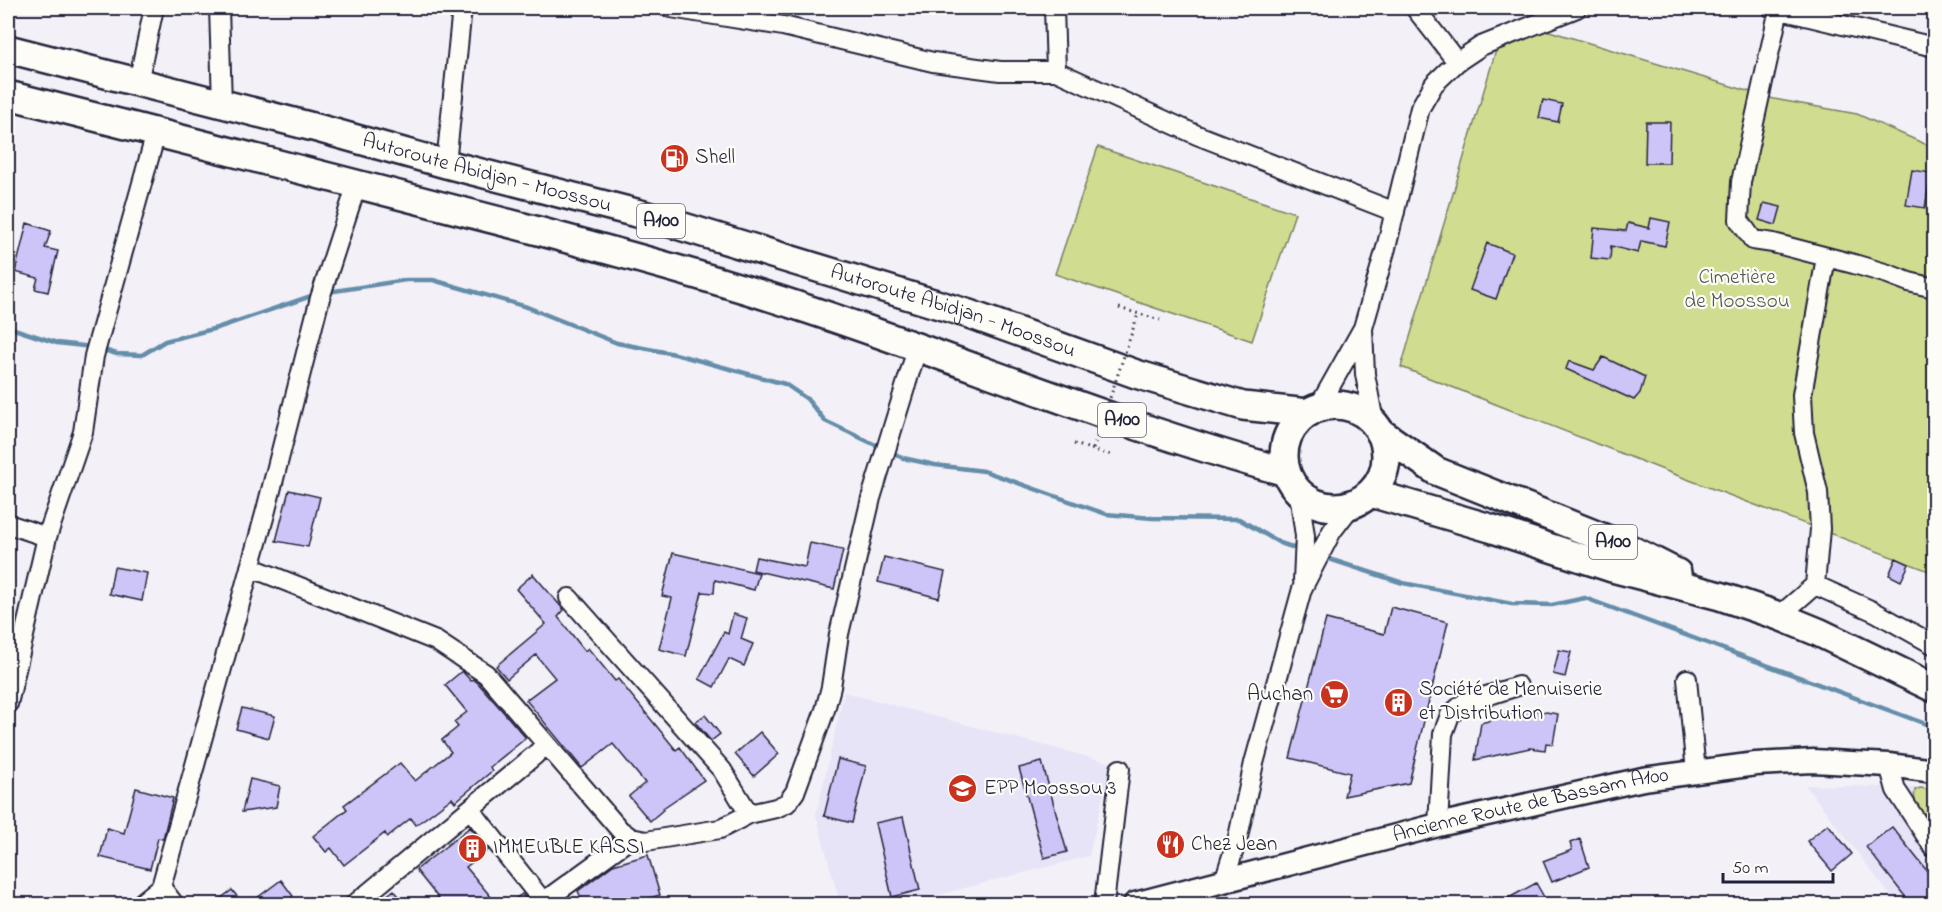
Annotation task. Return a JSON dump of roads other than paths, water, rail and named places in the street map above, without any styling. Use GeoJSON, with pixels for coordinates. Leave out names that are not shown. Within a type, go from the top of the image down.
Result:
{"type":"FeatureCollection","features":[{"type":"Feature","properties":{"kind":"highway","name":"Autoroute Abidjan - Moossou"},"geometry":{"type":"LineString","coordinates":[[8,49],[644,215],[969,314],[1136,374],[1243,406],[1313,410]]}},
{"type":"Feature","properties":{"kind":"highway","name":"Autoroute Abidjan - Moossou"},"geometry":{"type":"LineString","coordinates":[[8,95],[650,262],[804,308],[1230,457],[1292,482]]}},
{"type":"Feature","properties":{"kind":"highway"},"geometry":{"type":"LineString","coordinates":[[1333,405],[1348,407],[1362,412],[1377,427],[1386,448],[1386,464],[1381,480],[1361,499],[1338,507],[1324,506],[1310,501],[1292,482],[1283,455],[1287,439],[1295,424],[1313,410],[1333,405]]}},
{"type":"Feature","properties":{"kind":"highway","name":"A100"},"geometry":{"type":"LineString","coordinates":[[1377,427],[1436,471],[1624,546],[1720,596]]}},
{"type":"Feature","properties":{"kind":"highway","name":"A100"},"geometry":{"type":"LineString","coordinates":[[1361,499],[1490,528],[1612,568],[1720,596],[1818,632],[1935,688]]}},
{"type":"Feature","properties":{"kind":"main road","name":"Ancienne Route de Bassam A100"},"geometry":{"type":"LineString","coordinates":[[1135,904],[1438,825],[1643,779],[1756,764],[1813,761],[1889,765],[1935,771]]}},
{"type":"Feature","properties":{"kind":"street"},"geometry":{"type":"LineString","coordinates":[[138,82],[154,8]]}},
{"type":"Feature","properties":{"kind":"street"},"geometry":{"type":"LineString","coordinates":[[219,8],[222,103]]}},
{"type":"Feature","properties":{"kind":"street"},"geometry":{"type":"LineString","coordinates":[[446,164],[462,8]]}},
{"type":"Feature","properties":{"kind":"street"},"geometry":{"type":"LineString","coordinates":[[671,8],[783,26],[933,62],[1000,71],[1056,71],[1197,135],[1395,212]]}},
{"type":"Feature","properties":{"kind":"street"},"geometry":{"type":"LineString","coordinates":[[1053,8],[1056,71]]}},
{"type":"Feature","properties":{"kind":"street"},"geometry":{"type":"LineString","coordinates":[[1415,8],[1457,62]]}},
{"type":"Feature","properties":{"kind":"street"},"geometry":{"type":"LineString","coordinates":[[1313,410],[1363,328],[1395,212],[1420,108],[1434,84],[1457,62],[1481,46],[1577,8]]}},
{"type":"Feature","properties":{"kind":"street"},"geometry":{"type":"LineString","coordinates":[[1935,47],[1776,8],[1741,182],[1739,220],[1753,240],[1773,243],[1935,288]]}},
{"type":"Feature","properties":{"kind":"street"},"geometry":{"type":"LineString","coordinates":[[8,704],[47,537],[83,432],[94,356],[156,133]]}},
{"type":"Feature","properties":{"kind":"street"},"geometry":{"type":"LineString","coordinates":[[140,904],[161,887],[250,567],[320,298],[357,184]]}},
{"type":"Feature","properties":{"kind":"street"},"geometry":{"type":"LineString","coordinates":[[1779,616],[1815,585],[1820,529],[1818,492],[1804,433],[1802,395],[1826,257]]}},
{"type":"Feature","properties":{"kind":"street"},"geometry":{"type":"LineString","coordinates":[[1363,328],[1365,374],[1377,427]]}},
{"type":"Feature","properties":{"kind":"street"},"geometry":{"type":"LineString","coordinates":[[250,567],[436,641],[486,674],[620,830],[631,838],[646,841],[720,830],[749,814],[787,803],[795,792],[819,729],[831,687],[842,623],[871,498],[917,349]]}},
{"type":"Feature","properties":{"kind":"street"},"geometry":{"type":"LineString","coordinates":[[1292,482],[1305,536],[1302,589]]}},
{"type":"Feature","properties":{"kind":"street"},"geometry":{"type":"LineString","coordinates":[[1224,881],[1238,837],[1254,763],[1302,589],[1332,531],[1361,499]]}},
{"type":"Feature","properties":{"kind":"street"},"geometry":{"type":"LineString","coordinates":[[8,524],[47,537]]}},
{"type":"Feature","properties":{"kind":"street"},"geometry":{"type":"LineString","coordinates":[[1815,585],[1875,612],[1935,645]]}},
{"type":"Feature","properties":{"kind":"street"},"geometry":{"type":"LineString","coordinates":[[569,598],[722,770],[749,814]]}},
{"type":"Feature","properties":{"kind":"street"},"geometry":{"type":"LineString","coordinates":[[1687,679],[1696,772]]}},
{"type":"Feature","properties":{"kind":"street"},"geometry":{"type":"LineString","coordinates":[[1438,825],[1443,734],[1450,715],[1464,703],[1518,686]]}},
{"type":"Feature","properties":{"kind":"street"},"geometry":{"type":"LineString","coordinates":[[355,904],[546,744]]}},
{"type":"Feature","properties":{"kind":"street"},"geometry":{"type":"LineString","coordinates":[[1889,765],[1896,790],[1935,848]]}},
{"type":"Feature","properties":{"kind":"street"},"geometry":{"type":"LineString","coordinates":[[1104,904],[1120,769]]}},
{"type":"Feature","properties":{"kind":"street"},"geometry":{"type":"LineString","coordinates":[[470,809],[544,903],[631,838]]}},
{"type":"Feature","properties":{"kind":"street"},"geometry":{"type":"LineString","coordinates":[[161,887],[174,904]]}},
{"type":"Feature","properties":{"kind":"waterway"},"geometry":{"type":"LineString","coordinates":[[328,292],[406,280],[433,280],[527,307],[617,343],[675,354],[785,384],[807,399],[825,421],[882,448]]}},
{"type":"Feature","properties":{"kind":"waterway"},"geometry":{"type":"LineString","coordinates":[[100,349],[117,354],[142,355],[165,341],[217,328],[317,294]]}},
{"type":"Feature","properties":{"kind":"waterway"},"geometry":{"type":"LineString","coordinates":[[8,327],[57,343],[92,347]]}},
{"type":"Feature","properties":{"kind":"waterway"},"geometry":{"type":"LineString","coordinates":[[889,451],[903,458],[935,465],[984,471],[1106,514],[1152,518],[1239,519],[1280,543],[1301,550]]}},
{"type":"Feature","properties":{"kind":"waterway"},"geometry":{"type":"LineString","coordinates":[[1323,557],[1403,583],[1512,604],[1552,605],[1585,598],[1934,727]]}},
{"type":"Feature","properties":{"kind":"place","name":"Shell"},"geometry":{"type":"Point","coordinates":[674,158]}},
{"type":"Feature","properties":{"kind":"place","name":"Auchan"},"geometry":{"type":"Point","coordinates":[1334,695]}},
{"type":"Feature","properties":{"kind":"place","name":"Société de Menuiserie et Distribution"},"geometry":{"type":"Point","coordinates":[1398,702]}},
{"type":"Feature","properties":{"kind":"place","name":"EPP Moossou 3"},"geometry":{"type":"Point","coordinates":[963,789]}},
{"type":"Feature","properties":{"kind":"place","name":"Chez Jean"},"geometry":{"type":"Point","coordinates":[1170,845]}},
{"type":"Feature","properties":{"kind":"place","name":"IMMEUBLE KASSI"},"geometry":{"type":"Point","coordinates":[472,848]}},
{"type":"Feature","properties":{"kind":"park label","name":"Cimetière de Moossou"},"geometry":{"type":"Point","coordinates":[1737,290]}}]}
